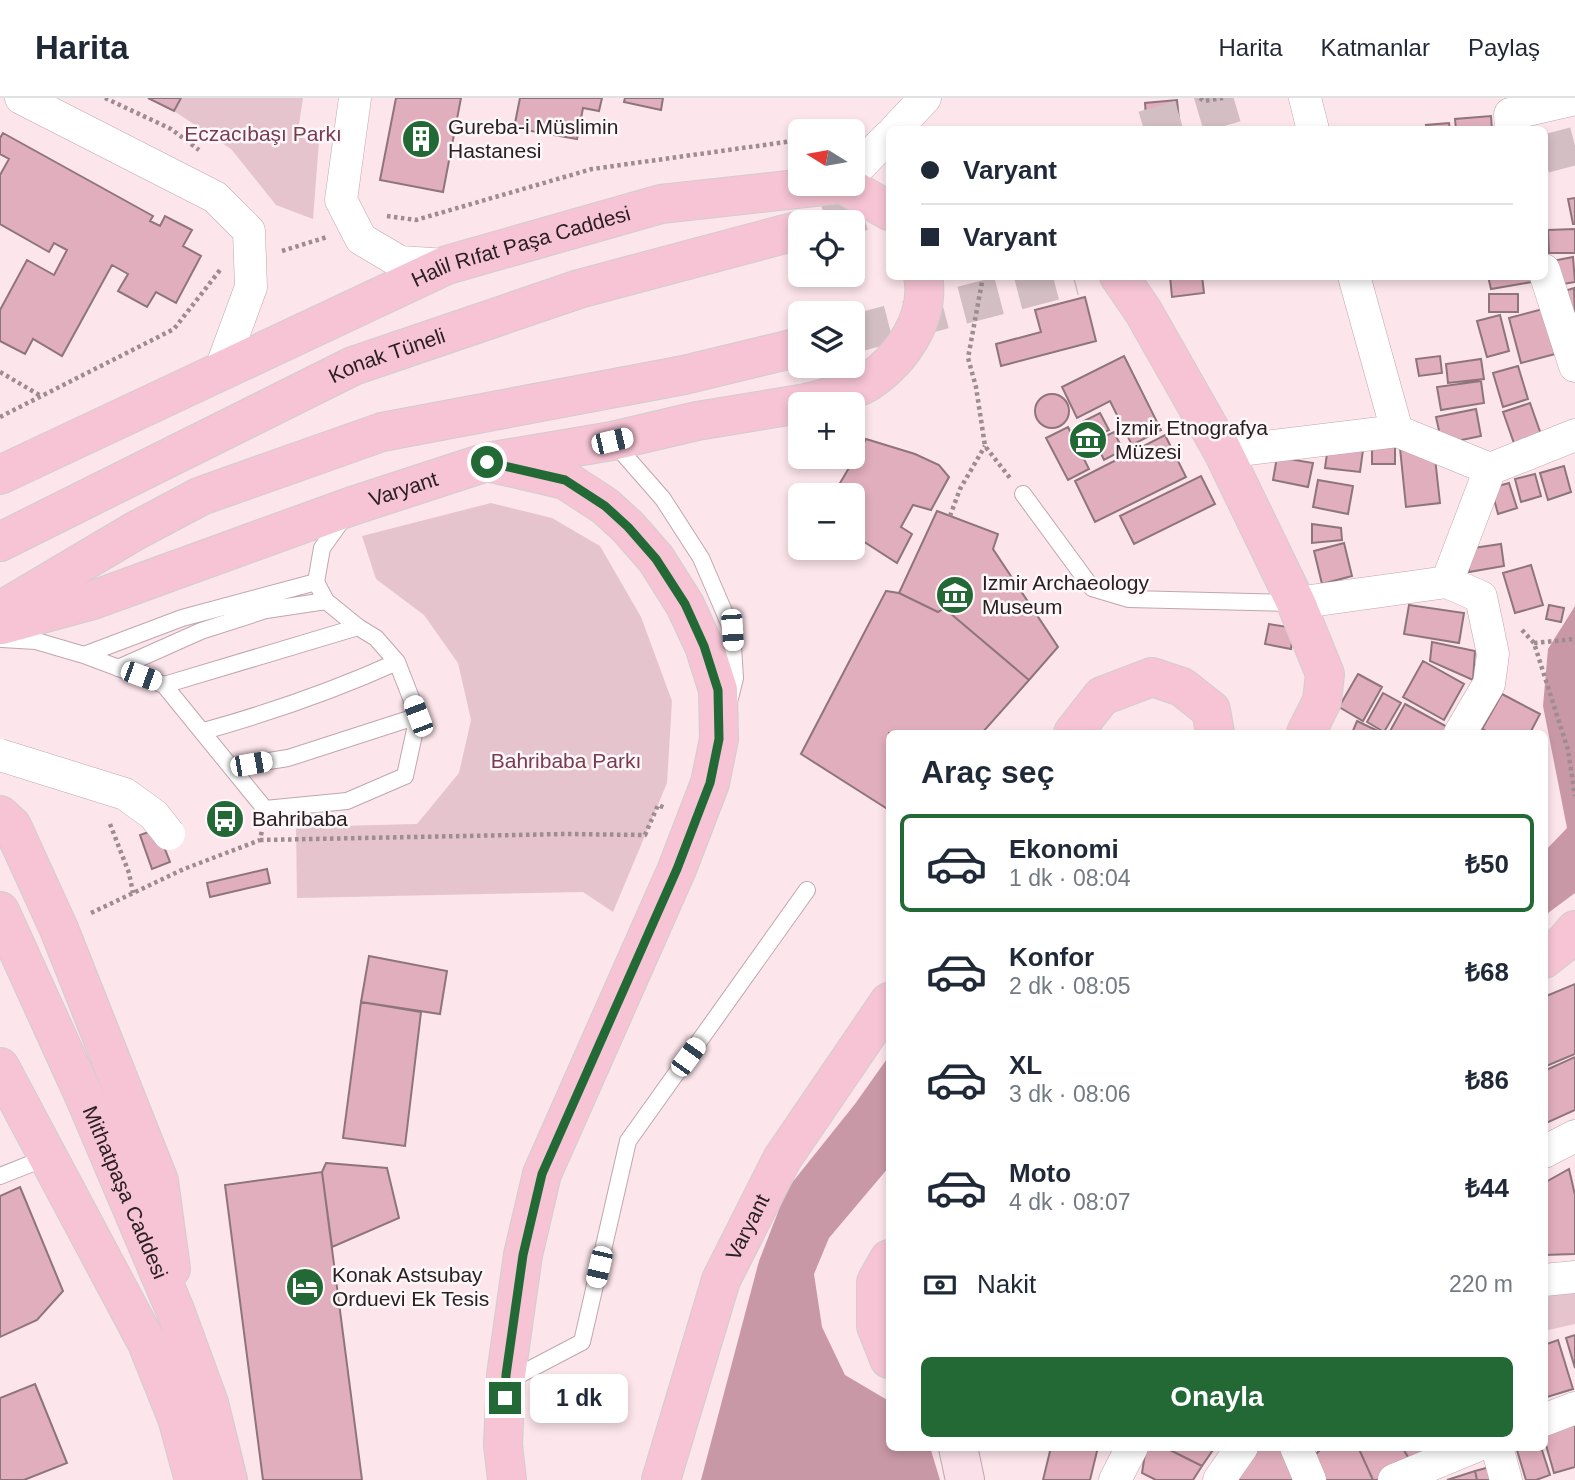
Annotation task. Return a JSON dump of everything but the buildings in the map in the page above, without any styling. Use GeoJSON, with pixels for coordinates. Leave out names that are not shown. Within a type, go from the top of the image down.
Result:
{"type":"FeatureCollection","features":[{"type":"Feature","properties":{"kind":"main road","name":"Halil Rıfat Paşa Caddesi"},"geometry":{"type":"LineString","coordinates":[[865,186],[886,189]]}},
{"type":"Feature","properties":{"kind":"main road","name":"Halil Rıfat Paşa Caddesi"},"geometry":{"type":"LineString","coordinates":[[0,475],[447,265],[661,204],[788,190]]}},
{"type":"Feature","properties":{"kind":"main road"},"geometry":{"type":"LineString","coordinates":[[863,196],[886,209]]}},
{"type":"Feature","properties":{"kind":"main road","name":"Konak Tüneli"},"geometry":{"type":"LineString","coordinates":[[0,542],[353,366],[579,289],[788,233]]}},
{"type":"Feature","properties":{"kind":"main road","name":"Varyant"},"geometry":{"type":"LineString","coordinates":[[838,392],[867,383],[902,352],[920,319],[923,280]]}},
{"type":"Feature","properties":{"kind":"main road"},"geometry":{"type":"LineString","coordinates":[[1122,280],[1143,311],[1223,452],[1296,603],[1325,674],[1322,701],[1308,730]]}},
{"type":"Feature","properties":{"kind":"main road"},"geometry":{"type":"LineString","coordinates":[[0,611],[135,531],[201,496],[382,432],[684,375],[788,350]]}},
{"type":"Feature","properties":{"kind":"main road","name":"Varyant"},"geometry":{"type":"LineString","coordinates":[[0,625],[93,600],[352,506],[487,462],[612,441],[697,421],[788,406]]}},
{"type":"Feature","properties":{"kind":"main road"},"geometry":{"type":"LineString","coordinates":[[487,462],[565,480],[605,506],[656,559],[685,604],[704,646],[718,690],[719,739],[710,783],[677,869],[542,1174],[523,1255],[506,1375],[503,1445],[507,1480]]}},
{"type":"Feature","properties":{"kind":"main road"},"geometry":{"type":"LineString","coordinates":[[1075,730],[1102,696],[1152,677],[1182,687],[1211,710],[1214,730]]}},
{"type":"Feature","properties":{"kind":"main road"},"geometry":{"type":"LineString","coordinates":[[0,815],[12,825],[59,929],[159,1181],[167,1227],[175,1310]]}},
{"type":"Feature","properties":{"kind":"main road","name":"Mithatpaşa Caddesi"},"geometry":{"type":"LineString","coordinates":[[0,911],[85,1098],[175,1310],[209,1403],[228,1480]]}},
{"type":"Feature","properties":{"kind":"main road"},"geometry":{"type":"LineString","coordinates":[[1548,956],[1575,930]]}},
{"type":"Feature","properties":{"kind":"main road","name":"Varyant"},"geometry":{"type":"LineString","coordinates":[[661,1480],[721,1280],[782,1159],[886,1006]]}},
{"type":"Feature","properties":{"kind":"main road","name":"Mithatpaşa Caddesi"},"geometry":{"type":"LineString","coordinates":[[5,1085],[48,1157],[147,1343],[177,1418],[194,1480]]}},
{"type":"Feature","properties":{"kind":"main road"},"geometry":{"type":"LineString","coordinates":[[886,1264],[876,1282],[876,1326],[886,1351]]}},
{"type":"Feature","properties":{"kind":"street"},"geometry":{"type":"LineString","coordinates":[[21,98],[215,197],[249,231],[251,287],[220,371]]}},
{"type":"Feature","properties":{"kind":"street"},"geometry":{"type":"LineString","coordinates":[[355,98],[341,200],[361,239],[400,262],[447,265]]}},
{"type":"Feature","properties":{"kind":"street"},"geometry":{"type":"LineString","coordinates":[[899,126],[925,98]]}},
{"type":"Feature","properties":{"kind":"street"},"geometry":{"type":"LineString","coordinates":[[1305,98],[1312,126]]}},
{"type":"Feature","properties":{"kind":"street"},"geometry":{"type":"LineString","coordinates":[[1511,126],[1510,114],[1575,99]]}},
{"type":"Feature","properties":{"kind":"street"},"geometry":{"type":"LineString","coordinates":[[865,161],[886,139]]}},
{"type":"Feature","properties":{"kind":"street"},"geometry":{"type":"LineString","coordinates":[[1355,280],[1397,431]]}},
{"type":"Feature","properties":{"kind":"street"},"geometry":{"type":"LineString","coordinates":[[1547,280],[1575,366]]}},
{"type":"Feature","properties":{"kind":"street"},"geometry":{"type":"LineString","coordinates":[[1223,452],[1397,431],[1490,469],[1575,435]]}},
{"type":"Feature","properties":{"kind":"street"},"geometry":{"type":"LineString","coordinates":[[1447,582],[1490,469]]}},
{"type":"Feature","properties":{"kind":"street"},"geometry":{"type":"LineString","coordinates":[[1296,603],[1447,582],[1481,597],[1493,654],[1489,684],[1462,730]]}},
{"type":"Feature","properties":{"kind":"street"},"geometry":{"type":"LineString","coordinates":[[0,755],[125,794],[154,816],[169,834]]}},
{"type":"Feature","properties":{"kind":"street"},"geometry":{"type":"LineString","coordinates":[[1548,1150],[1575,1136]]}},
{"type":"Feature","properties":{"kind":"street"},"geometry":{"type":"LineString","coordinates":[[1548,1280],[1575,1277]]}},
{"type":"Feature","properties":{"kind":"street"},"geometry":{"type":"LineString","coordinates":[[1548,1418],[1575,1408]]}},
{"type":"Feature","properties":{"kind":"street"},"geometry":{"type":"LineString","coordinates":[[959,1451],[965,1480]]}},
{"type":"Feature","properties":{"kind":"street"},"geometry":{"type":"LineString","coordinates":[[1115,1480],[1130,1451]]}},
{"type":"Feature","properties":{"kind":"street"},"geometry":{"type":"LineString","coordinates":[[1219,1480],[1239,1451]]}},
{"type":"Feature","properties":{"kind":"street"},"geometry":{"type":"LineString","coordinates":[[1298,1451],[1310,1480]]}},
{"type":"Feature","properties":{"kind":"street"},"geometry":{"type":"LineString","coordinates":[[1394,1480],[1464,1451]]}},
{"type":"Feature","properties":{"kind":"street"},"geometry":{"type":"LineString","coordinates":[[1498,1451],[1506,1480]]}},
{"type":"Feature","properties":{"kind":"lane"},"geometry":{"type":"LineString","coordinates":[[612,441],[663,499],[701,558],[732,630],[735,678],[719,739]]}},
{"type":"Feature","properties":{"kind":"lane"},"geometry":{"type":"LineString","coordinates":[[1020,490],[1092,588],[1129,599],[1296,603]]}},
{"type":"Feature","properties":{"kind":"lane"},"geometry":{"type":"LineString","coordinates":[[0,639],[36,641],[84,655],[164,685],[265,809],[347,801],[405,776],[418,716],[397,662],[376,638],[358,627],[327,600],[316,582],[322,548],[352,506]]}},
{"type":"Feature","properties":{"kind":"lane"},"geometry":{"type":"LineString","coordinates":[[84,655],[182,618],[316,582]]}},
{"type":"Feature","properties":{"kind":"lane"},"geometry":{"type":"LineString","coordinates":[[118,668],[214,626],[266,610],[327,600]]}},
{"type":"Feature","properties":{"kind":"lane"},"geometry":{"type":"LineString","coordinates":[[164,685],[358,627]]}},
{"type":"Feature","properties":{"kind":"lane"},"geometry":{"type":"LineString","coordinates":[[204,731],[335,690],[397,662]]}},
{"type":"Feature","properties":{"kind":"lane"},"geometry":{"type":"LineString","coordinates":[[232,767],[288,758],[418,716]]}},
{"type":"Feature","properties":{"kind":"lane"},"geometry":{"type":"LineString","coordinates":[[506,1375],[519,1375],[582,1342],[628,1141],[807,890]]}},
{"type":"Feature","properties":{"kind":"lane"},"geometry":{"type":"LineString","coordinates":[[0,1176],[48,1157]]}},
{"type":"Feature","properties":{"kind":"path"},"geometry":{"type":"LineString","coordinates":[[1200,98],[1223,98]]}},
{"type":"Feature","properties":{"kind":"path"},"geometry":{"type":"LineString","coordinates":[[981,280],[968,358],[976,387],[985,446],[1020,490]]}},
{"type":"Feature","properties":{"kind":"path"},"geometry":{"type":"LineString","coordinates":[[0,372],[41,397]]}},
{"type":"Feature","properties":{"kind":"path"},"geometry":{"type":"LineString","coordinates":[[950,516],[960,489],[985,446]]}},
{"type":"Feature","properties":{"kind":"path"},"geometry":{"type":"LineString","coordinates":[[1481,597],[1494,603],[1534,643],[1568,750],[1575,796]]}},
{"type":"Feature","properties":{"kind":"path"},"geometry":{"type":"LineString","coordinates":[[1534,643],[1575,639]]}},
{"type":"Feature","properties":{"kind":"path"},"geometry":{"type":"LineString","coordinates":[[59,929],[184,869],[260,840],[552,834],[645,835],[658,805],[671,810]]}},
{"type":"Feature","properties":{"kind":"path"},"geometry":{"type":"LineString","coordinates":[[260,840],[265,809]]}},
{"type":"Feature","properties":{"kind":"path"},"geometry":{"type":"LineString","coordinates":[[105,813],[130,873],[133,893]]}},
{"type":"Feature","properties":{"kind":"green space","name":"Eczacıbaşı Parkı"},"geometry":{"type":"Polygon","coordinates":[[[181,98],[303,98],[297,137],[319,141],[313,219],[276,205],[231,149],[174,111],[181,98]]]}},
{"type":"Feature","properties":{"kind":"green space","name":"Bahribaba Parkı"},"geometry":{"type":"Polygon","coordinates":[[[491,503],[552,518],[600,546],[641,617],[672,701],[667,783],[613,912],[583,892],[297,898],[296,827],[417,824],[459,773],[471,720],[458,663],[424,615],[376,579],[362,536],[491,503]]]}},
{"type":"Feature","properties":{"kind":"green space"},"geometry":{"type":"Polygon","coordinates":[[[1575,1290],[1575,1324],[1548,1330],[1548,1293],[1575,1290]]]}},
{"type":"Feature","properties":{"kind":"shaded area"},"geometry":{"type":"Polygon","coordinates":[[[1575,606],[1575,893],[1548,913],[1548,848],[1567,828],[1543,706],[1548,649],[1575,606]]]}},
{"type":"Feature","properties":{"kind":"shaded area"},"geometry":{"type":"Polygon","coordinates":[[[886,1060],[886,1171],[829,1238],[814,1274],[822,1327],[845,1375],[886,1399],[886,1451],[931,1451],[940,1480],[701,1480],[759,1261],[787,1189],[886,1060]]]}},
{"type":"Feature","properties":{"kind":"tunnel"},"geometry":{"type":"LineString","coordinates":[[1158,126],[1252,98]]}},
{"type":"Feature","properties":{"kind":"tunnel"},"geometry":{"type":"LineString","coordinates":[[1548,153],[1575,146]]}},
{"type":"Feature","properties":{"kind":"tunnel"},"geometry":{"type":"LineString","coordinates":[[865,211],[886,205]]}},
{"type":"Feature","properties":{"kind":"tunnel"},"geometry":{"type":"LineString","coordinates":[[865,331],[1059,280]]}},
{"type":"Feature","properties":{"kind":"place","name":"Gureba-i Müslimin Hastanesi"},"geometry":{"type":"Point","coordinates":[421,139]}},
{"type":"Feature","properties":{"kind":"place","name":"İzmir Etnografya Müzesi"},"geometry":{"type":"Point","coordinates":[1088,440]}},
{"type":"Feature","properties":{"kind":"place","name":"Izmir Archaeology Museum"},"geometry":{"type":"Point","coordinates":[955,595]}},
{"type":"Feature","properties":{"kind":"place","name":"Bahribaba"},"geometry":{"type":"Point","coordinates":[225,819]}},
{"type":"Feature","properties":{"kind":"place","name":"Konak Astsubay Orduevi Ek Tesis"},"geometry":{"type":"Point","coordinates":[305,1287]}},
{"type":"Feature","properties":{"kind":"route"},"geometry":{"type":"LineString","coordinates":[[487,462],[565,480],[605,506],[656,559],[685,604],[704,646],[718,690],[719,739],[710,783],[677,869],[542,1174],[523,1255],[505,1398]]}}]}
